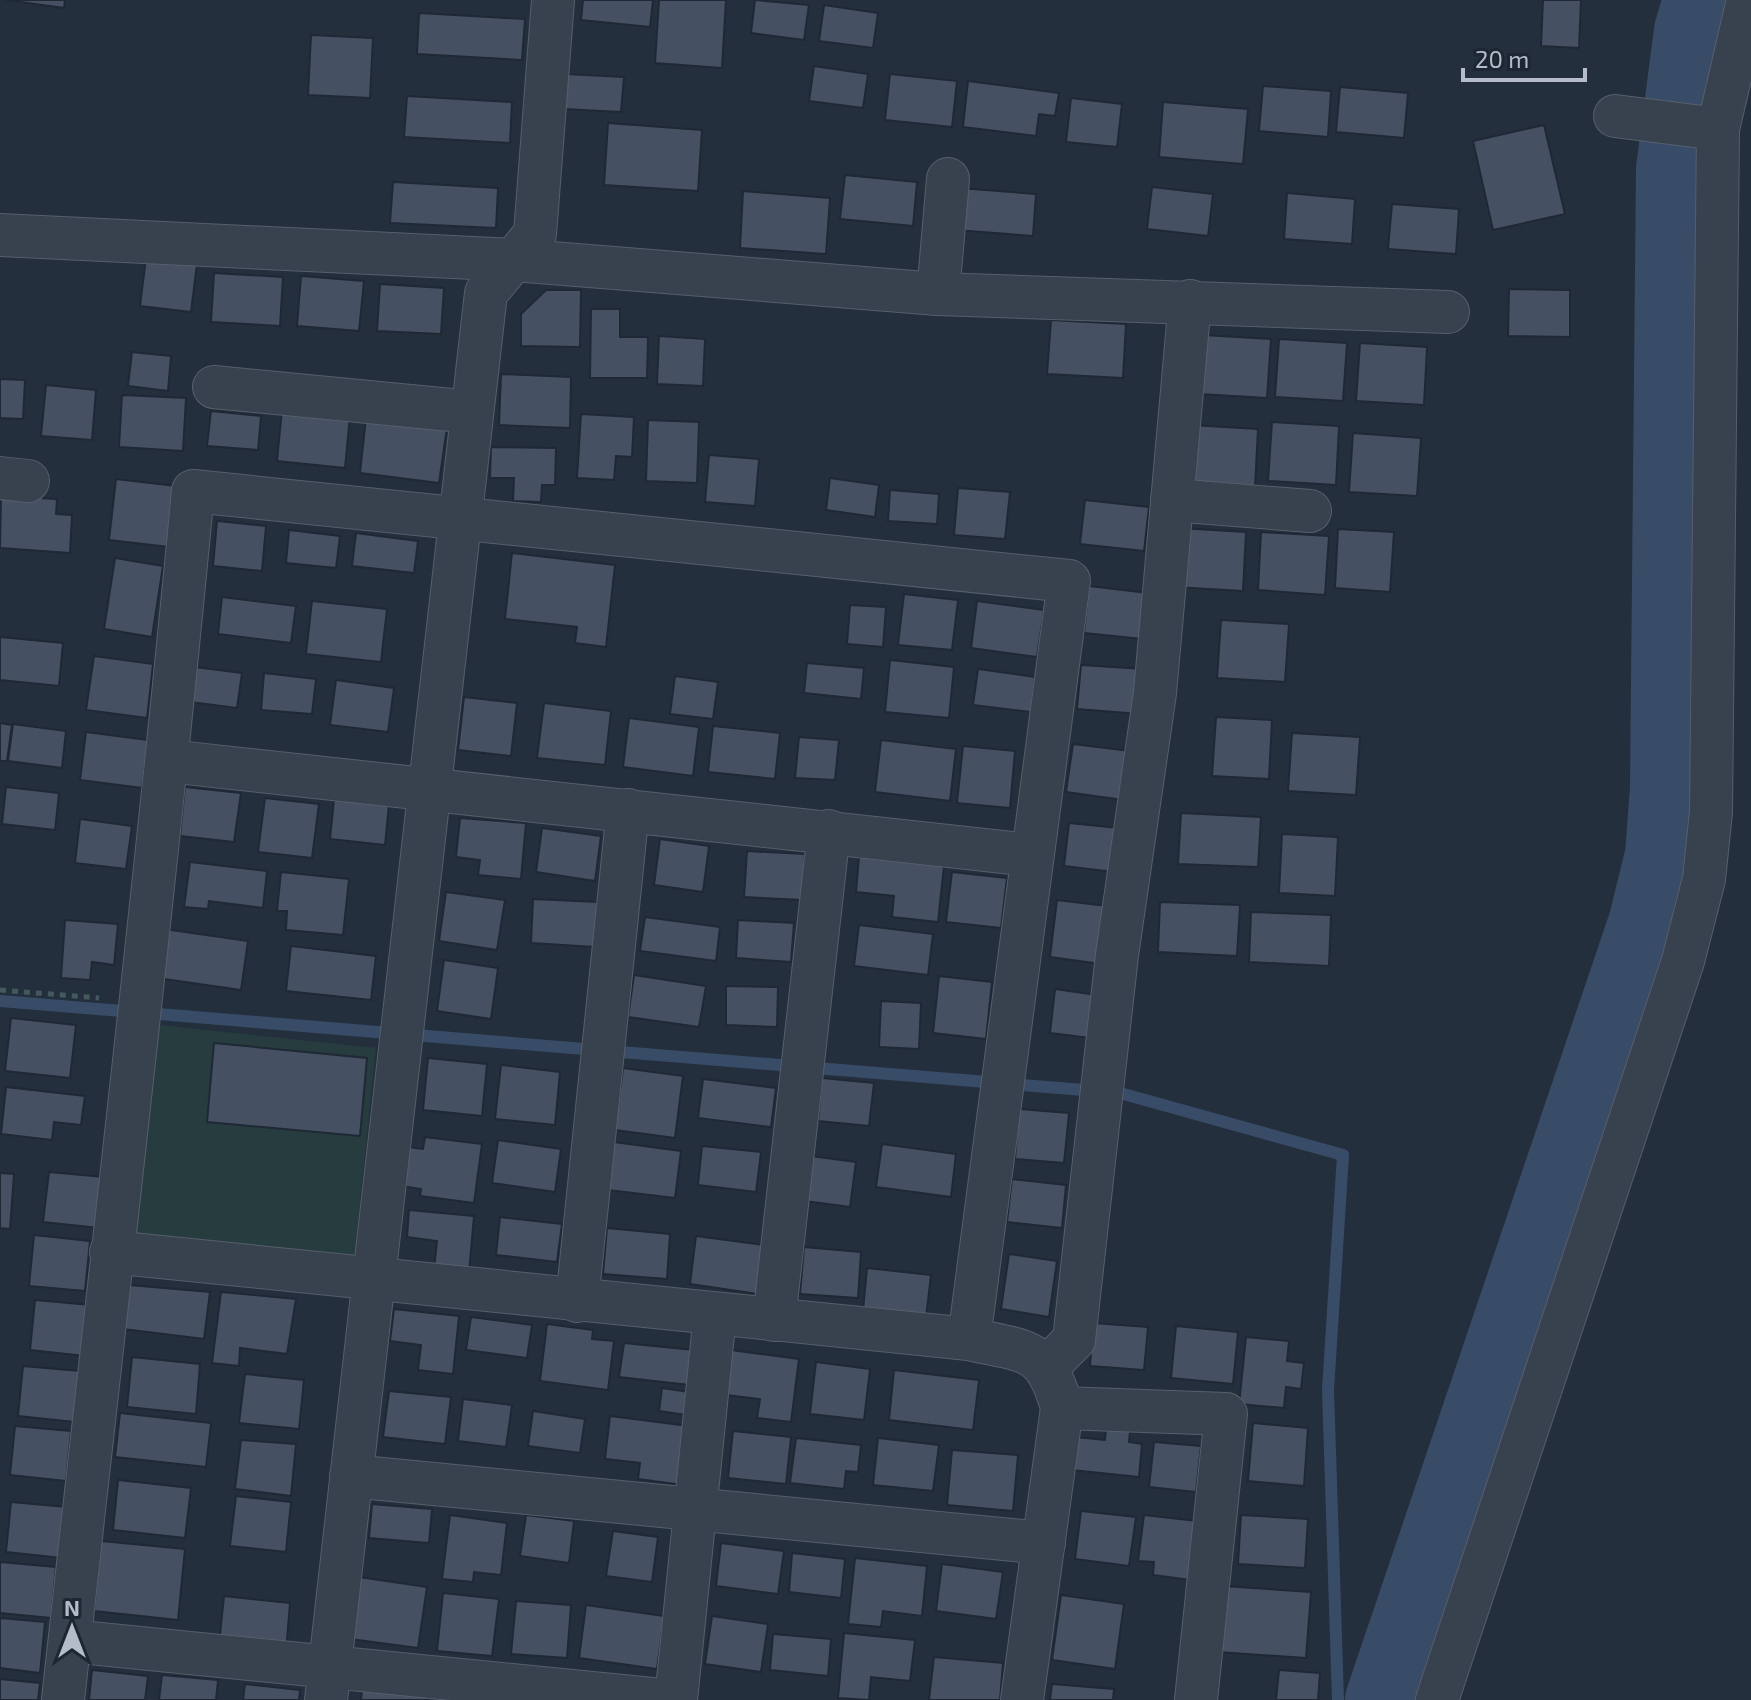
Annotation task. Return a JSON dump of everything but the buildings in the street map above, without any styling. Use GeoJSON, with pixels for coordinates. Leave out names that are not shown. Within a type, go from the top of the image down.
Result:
{"type":"FeatureCollection","features":[{"type":"Feature","properties":{"kind":"street"},"geometry":{"type":"LineString","coordinates":[[328,1684],[486,293],[535,234],[553,0]]}},
{"type":"Feature","properties":{"kind":"street"},"geometry":{"type":"LineString","coordinates":[[1437,1700],[1683,961],[1704,879],[1711,812],[1718,129],[1748,0]]}},
{"type":"Feature","properties":{"kind":"street"},"geometry":{"type":"LineString","coordinates":[[1615,116],[1718,129]]}},
{"type":"Feature","properties":{"kind":"street"},"geometry":{"type":"LineString","coordinates":[[938,294],[948,179]]}},
{"type":"Feature","properties":{"kind":"street"},"geometry":{"type":"LineString","coordinates":[[0,235],[514,260],[938,294],[1448,312]]}},
{"type":"Feature","properties":{"kind":"street"},"geometry":{"type":"LineString","coordinates":[[1047,1367],[1074,1340],[1105,1064],[1155,693],[1190,301]]}},
{"type":"Feature","properties":{"kind":"street"},"geometry":{"type":"LineString","coordinates":[[214,387],[472,412]]}},
{"type":"Feature","properties":{"kind":"street"},"geometry":{"type":"LineString","coordinates":[[63,1700],[137,1016],[168,761],[193,491],[1069,581],[969,1339]]}},
{"type":"Feature","properties":{"kind":"street"},"geometry":{"type":"LineString","coordinates":[[1172,500],[1310,511]]}},
{"type":"Feature","properties":{"kind":"street"},"geometry":{"type":"LineString","coordinates":[[168,761],[1031,855]]}},
{"type":"Feature","properties":{"kind":"street"},"geometry":{"type":"LineString","coordinates":[[577,1301],[628,810]]}},
{"type":"Feature","properties":{"kind":"street"},"geometry":{"type":"LineString","coordinates":[[774,1320],[803,1040],[829,831]]}},
{"type":"Feature","properties":{"kind":"street"},"geometry":{"type":"LineString","coordinates":[[111,1252],[969,1339],[1033,1354],[1055,1380],[1062,1408],[1022,1700]]}},
{"type":"Feature","properties":{"kind":"street"},"geometry":{"type":"LineString","coordinates":[[676,1700],[715,1314]]}},
{"type":"Feature","properties":{"kind":"street"},"geometry":{"type":"LineString","coordinates":[[1062,1408],[1226,1414],[1196,1700]]}},
{"type":"Feature","properties":{"kind":"street"},"geometry":{"type":"LineString","coordinates":[[351,1476],[1044,1543]]}},
{"type":"Feature","properties":{"kind":"street"},"geometry":{"type":"LineString","coordinates":[[70,1641],[328,1684],[662,1700]]}},
{"type":"Feature","properties":{"kind":"path"},"geometry":{"type":"LineString","coordinates":[[0,990],[137,1016]]}},
{"type":"Feature","properties":{"kind":"green space"},"geometry":{"type":"Polygon","coordinates":[[[150,1024],[376,1048],[354,1260],[128,1236],[150,1024]]]}},
{"type":"Feature","properties":{"kind":"waterway"},"geometry":{"type":"LineString","coordinates":[[1382,1700],[1645,924],[1662,855],[1667,788],[1673,169],[1691,31],[1700,0]]}},
{"type":"Feature","properties":{"kind":"waterway"},"geometry":{"type":"LineString","coordinates":[[0,1001],[1120,1093],[1343,1155],[1328,1390],[1338,1700]]}}]}
